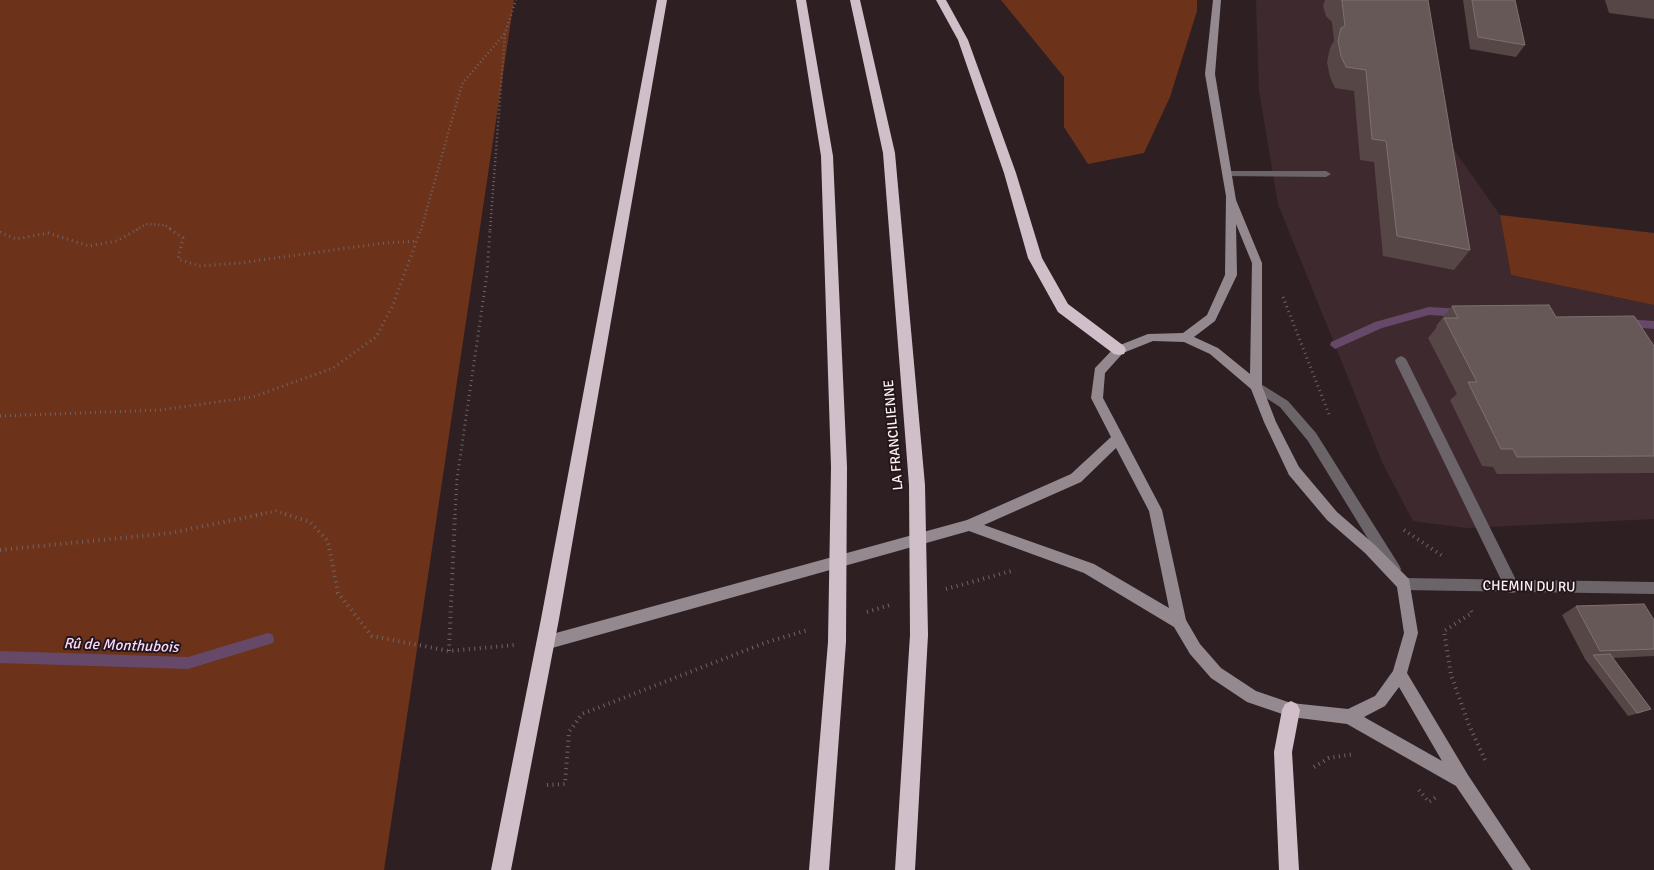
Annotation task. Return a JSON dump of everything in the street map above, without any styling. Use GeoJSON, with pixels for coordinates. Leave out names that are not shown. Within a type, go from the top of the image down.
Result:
{"type":"FeatureCollection","features":[{"type":"Feature","properties":{"kind":"highway"},"geometry":{"type":"LineString","coordinates":[[501,870],[545,643],[662,0]]}},
{"type":"Feature","properties":{"kind":"highway"},"geometry":{"type":"LineString","coordinates":[[801,0],[827,156],[839,467],[837,642],[818,870]]}},
{"type":"Feature","properties":{"kind":"highway","name":"LA FRANCILIENNE"},"geometry":{"type":"LineString","coordinates":[[855,0],[888,153],[917,485],[920,634],[905,870]]}},
{"type":"Feature","properties":{"kind":"highway"},"geometry":{"type":"LineString","coordinates":[[941,0],[963,40],[1010,173],[1035,258],[1063,308],[1120,350]]}},
{"type":"Feature","properties":{"kind":"highway"},"geometry":{"type":"LineString","coordinates":[[1289,870],[1283,752],[1292,710]]}},
{"type":"Feature","properties":{"kind":"street"},"geometry":{"type":"LineString","coordinates":[[1185,338],[1211,318],[1231,275],[1228,174],[1210,74],[1217,0]]}},
{"type":"Feature","properties":{"kind":"street"},"geometry":{"type":"LineString","coordinates":[[1228,174],[1326,174]]}},
{"type":"Feature","properties":{"kind":"street"},"geometry":{"type":"LineString","coordinates":[[1230,196],[1257,263],[1256,386],[1294,471],[1332,516],[1370,549],[1404,584]]}},
{"type":"Feature","properties":{"kind":"street"},"geometry":{"type":"LineString","coordinates":[[1349,717],[1380,701],[1398,674],[1411,633],[1404,584],[1312,437],[1284,404],[1256,386],[1214,351],[1185,338],[1152,337],[1120,350],[1099,371],[1097,398],[1155,510],[1179,622],[1195,649],[1216,673],[1252,697],[1292,710],[1349,717],[1462,781]]}},
{"type":"Feature","properties":{"kind":"street"},"geometry":{"type":"LineString","coordinates":[[1401,361],[1512,586]]}},
{"type":"Feature","properties":{"kind":"street"},"geometry":{"type":"LineString","coordinates":[[545,643],[969,525],[1076,478],[1117,439]]}},
{"type":"Feature","properties":{"kind":"street"},"geometry":{"type":"LineString","coordinates":[[969,525],[1089,568],[1179,622]]}},
{"type":"Feature","properties":{"kind":"street","name":"CHEMIN DU RU"},"geometry":{"type":"LineString","coordinates":[[1404,584],[1654,588]]}},
{"type":"Feature","properties":{"kind":"street"},"geometry":{"type":"LineString","coordinates":[[1398,674],[1462,781],[1523,870]]}},
{"type":"Feature","properties":{"kind":"path"},"geometry":{"type":"LineString","coordinates":[[449,651],[456,479],[487,274],[505,33],[516,0]]}},
{"type":"Feature","properties":{"kind":"path"},"geometry":{"type":"LineString","coordinates":[[0,416],[160,410],[244,399],[333,368],[376,337],[392,307],[418,241],[462,84],[505,33]]}},
{"type":"Feature","properties":{"kind":"path"},"geometry":{"type":"LineString","coordinates":[[0,232],[16,239],[48,233],[89,246],[117,241],[146,224],[165,225],[183,238],[178,259],[199,266],[240,264],[375,244],[418,241]]}},
{"type":"Feature","properties":{"kind":"path"},"geometry":{"type":"LineString","coordinates":[[0,550],[171,533],[276,511],[310,522],[328,541],[338,593],[372,636],[449,651],[545,643]]}},
{"type":"Feature","properties":{"kind":"shaded area"},"geometry":{"type":"Polygon","coordinates":[[[0,0],[514,0],[384,870],[0,870],[0,0]]]}},
{"type":"Feature","properties":{"kind":"shaded area"},"geometry":{"type":"Polygon","coordinates":[[[1001,0],[1197,0],[1197,11],[1170,97],[1144,153],[1088,164],[1064,127],[1064,77],[1001,0]]]}},
{"type":"Feature","properties":{"kind":"shaded area"},"geometry":{"type":"Polygon","coordinates":[[[1256,0],[1348,0],[1500,215],[1511,275],[1654,305],[1654,519],[1466,528],[1413,521],[1383,464],[1278,204],[1259,91],[1256,0]]]}},
{"type":"Feature","properties":{"kind":"shaded area"},"geometry":{"type":"Polygon","coordinates":[[[1500,215],[1654,233],[1654,305],[1511,275],[1500,215]]]}},
{"type":"Feature","properties":{"kind":"building"},"geometry":{"type":"Polygon","coordinates":[[[1342,0],[1428,0],[1470,250],[1397,236],[1386,141],[1372,139],[1366,70],[1346,67],[1341,56],[1338,41],[1341,28],[1345,26],[1342,0]]]}},
{"type":"Feature","properties":{"kind":"building"},"geometry":{"type":"Polygon","coordinates":[[[1472,0],[1515,0],[1525,45],[1478,37],[1472,0]]]}},
{"type":"Feature","properties":{"kind":"building"},"geometry":{"type":"Polygon","coordinates":[[[1549,305],[1556,317],[1634,316],[1654,346],[1654,456],[1517,457],[1513,449],[1501,449],[1468,382],[1477,382],[1444,318],[1458,318],[1452,306],[1549,305]]]}},
{"type":"Feature","properties":{"kind":"building"},"geometry":{"type":"Polygon","coordinates":[[[1644,604],[1654,620],[1654,649],[1600,651],[1576,606],[1644,604]]]}},
{"type":"Feature","properties":{"kind":"building"},"geometry":{"type":"Polygon","coordinates":[[[1610,654],[1651,709],[1637,713],[1593,655],[1610,654]]]}},
{"type":"Feature","properties":{"kind":"waterway","name":"Rû de Monthubois"},"geometry":{"type":"LineString","coordinates":[[1335,345],[1379,325],[1429,311],[1463,313]]}},
{"type":"Feature","properties":{"kind":"waterway","name":"Rû de Monthubois"},"geometry":{"type":"LineString","coordinates":[[1626,323],[1654,325]]}},
{"type":"Feature","properties":{"kind":"waterway","name":"Rû de Monthubois"},"geometry":{"type":"LineString","coordinates":[[0,657],[188,663],[268,639]]}}]}
